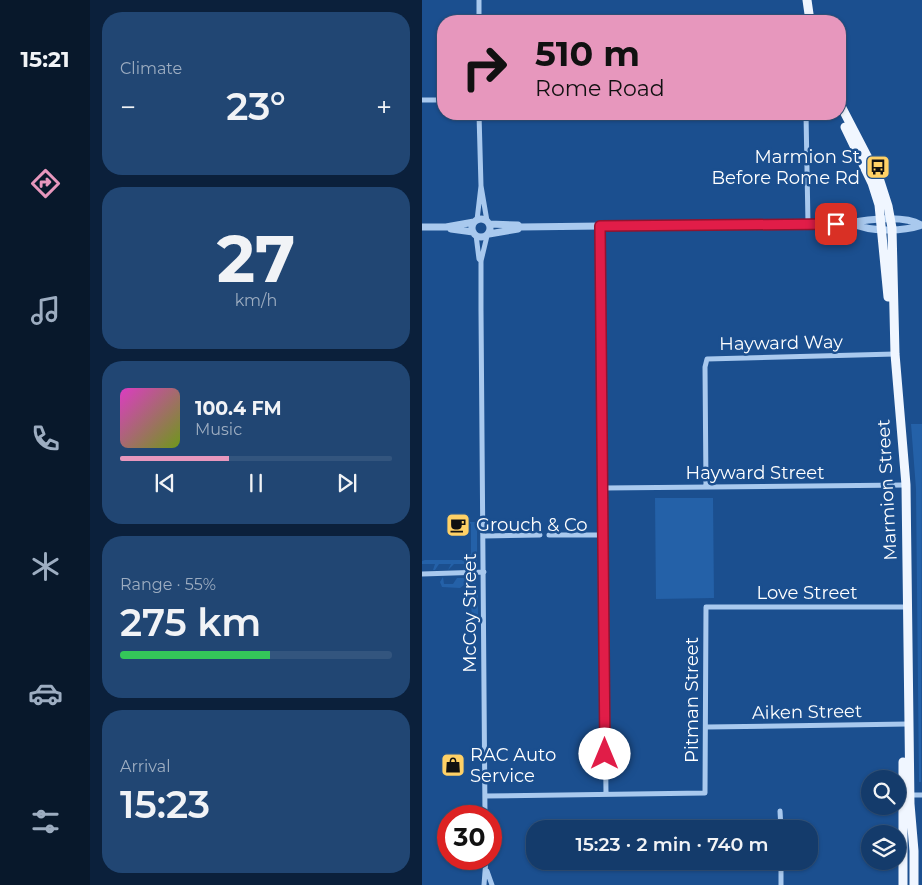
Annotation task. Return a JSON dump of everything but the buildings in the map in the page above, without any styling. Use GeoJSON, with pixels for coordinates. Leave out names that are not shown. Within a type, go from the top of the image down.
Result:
{"type":"FeatureCollection","features":[{"type":"Feature","properties":{"kind":"main road"},"geometry":{"type":"LineString","coordinates":[[802,0],[803,15]]}},
{"type":"Feature","properties":{"kind":"main road"},"geometry":{"type":"LineString","coordinates":[[807,0],[809,15]]}},
{"type":"Feature","properties":{"kind":"main road","name":"Marmion Street"},"geometry":{"type":"LineString","coordinates":[[846,116],[880,181],[887,224],[892,354],[903,485],[907,795],[903,885]]}},
{"type":"Feature","properties":{"kind":"main road","name":"Marmion Street"},"geometry":{"type":"LineString","coordinates":[[841,120],[872,183],[887,224]]}},
{"type":"Feature","properties":{"kind":"main road","name":"Marmion Street"},"geometry":{"type":"LineString","coordinates":[[907,795],[914,885]]}},
{"type":"Feature","properties":{"kind":"street"},"geometry":{"type":"LineString","coordinates":[[479,0],[479,15]]}},
{"type":"Feature","properties":{"kind":"street"},"geometry":{"type":"LineString","coordinates":[[422,100],[437,100]]}},
{"type":"Feature","properties":{"kind":"street"},"geometry":{"type":"LineString","coordinates":[[474,234],[480,186],[479,120]]}},
{"type":"Feature","properties":{"kind":"street"},"geometry":{"type":"LineString","coordinates":[[806,120],[808,224]]}},
{"type":"Feature","properties":{"kind":"street"},"geometry":{"type":"LineString","coordinates":[[480,186],[488,222],[488,235]]}},
{"type":"Feature","properties":{"kind":"street"},"geometry":{"type":"LineString","coordinates":[[446,227],[474,234],[480,238],[520,227],[887,224],[913,220],[921,224]]}},
{"type":"Feature","properties":{"kind":"street"},"geometry":{"type":"LineString","coordinates":[[422,227],[446,227],[475,221],[518,225],[520,227]]}},
{"type":"Feature","properties":{"kind":"street"},"geometry":{"type":"LineString","coordinates":[[484,796],[606,794],[600,226]]}},
{"type":"Feature","properties":{"kind":"street","name":"McCoy Street"},"geometry":{"type":"LineString","coordinates":[[474,234],[481,261]]}},
{"type":"Feature","properties":{"kind":"street","name":"McCoy Street"},"geometry":{"type":"LineString","coordinates":[[484,805],[481,261],[488,235]]}},
{"type":"Feature","properties":{"kind":"street","name":"Hayward Way"},"geometry":{"type":"LineString","coordinates":[[706,487],[706,359],[892,354]]}},
{"type":"Feature","properties":{"kind":"street","name":"Hayward Street"},"geometry":{"type":"LineString","coordinates":[[604,488],[903,485]]}},
{"type":"Feature","properties":{"kind":"street"},"geometry":{"type":"LineString","coordinates":[[484,536],[540,535]]}},
{"type":"Feature","properties":{"kind":"street"},"geometry":{"type":"LineString","coordinates":[[549,535],[603,535]]}},
{"type":"Feature","properties":{"kind":"street"},"geometry":{"type":"LineString","coordinates":[[422,574],[484,572]]}},
{"type":"Feature","properties":{"kind":"street","name":"Love Street"},"geometry":{"type":"LineString","coordinates":[[706,607],[905,606]]}},
{"type":"Feature","properties":{"kind":"street","name":"Pitman Street"},"geometry":{"type":"LineString","coordinates":[[606,794],[705,793],[707,727],[706,607]]}},
{"type":"Feature","properties":{"kind":"street","name":"Aiken Street"},"geometry":{"type":"LineString","coordinates":[[707,727],[906,724]]}},
{"type":"Feature","properties":{"kind":"street"},"geometry":{"type":"LineString","coordinates":[[907,795],[922,795]]}},
{"type":"Feature","properties":{"kind":"street"},"geometry":{"type":"LineString","coordinates":[[780,811],[780,820]]}},
{"type":"Feature","properties":{"kind":"street"},"geometry":{"type":"LineString","coordinates":[[781,870],[781,885]]}},
{"type":"Feature","properties":{"kind":"street"},"geometry":{"type":"LineString","coordinates":[[484,885],[487,871]]}},
{"type":"Feature","properties":{"kind":"street"},"geometry":{"type":"LineString","coordinates":[[487,871],[492,885]]}},
{"type":"Feature","properties":{"kind":"shaded area"},"geometry":{"type":"Polygon","coordinates":[[[911,424],[922,424],[921,782],[919,782],[916,489],[911,424]]]}},
{"type":"Feature","properties":{"kind":"shaded area"},"geometry":{"type":"Polygon","coordinates":[[[655,498],[713,498],[714,598],[656,599],[655,498]]]}},
{"type":"Feature","properties":{"kind":"shaded area"},"geometry":{"type":"Polygon","coordinates":[[[469,522],[476,522],[477,524],[477,560],[475,566],[463,570],[466,564],[454,564],[448,570],[451,564],[439,564],[433,570],[435,564],[422,564],[422,561],[425,560],[466,560],[467,554],[471,554],[471,524],[469,522]]]}},
{"type":"Feature","properties":{"kind":"shaded area"},"geometry":{"type":"Polygon","coordinates":[[[443,577],[444,584],[453,584],[457,578],[468,578],[474,581],[478,589],[478,627],[472,627],[471,596],[467,595],[470,591],[464,585],[460,588],[442,587],[440,582],[443,577]]]}},
{"type":"Feature","properties":{"kind":"place","name":"Marmion St Before Rome Rd"},"geometry":{"type":"Point","coordinates":[878,167]}},
{"type":"Feature","properties":{"kind":"place","name":"Grouch & Co"},"geometry":{"type":"Point","coordinates":[458,525]}},
{"type":"Feature","properties":{"kind":"place","name":"RAC Auto Service"},"geometry":{"type":"Point","coordinates":[453,765]}},
{"type":"Feature","properties":{"kind":"route"},"geometry":{"type":"LineString","coordinates":[[605,754],[604,488],[600,226],[836,224]]}}]}
